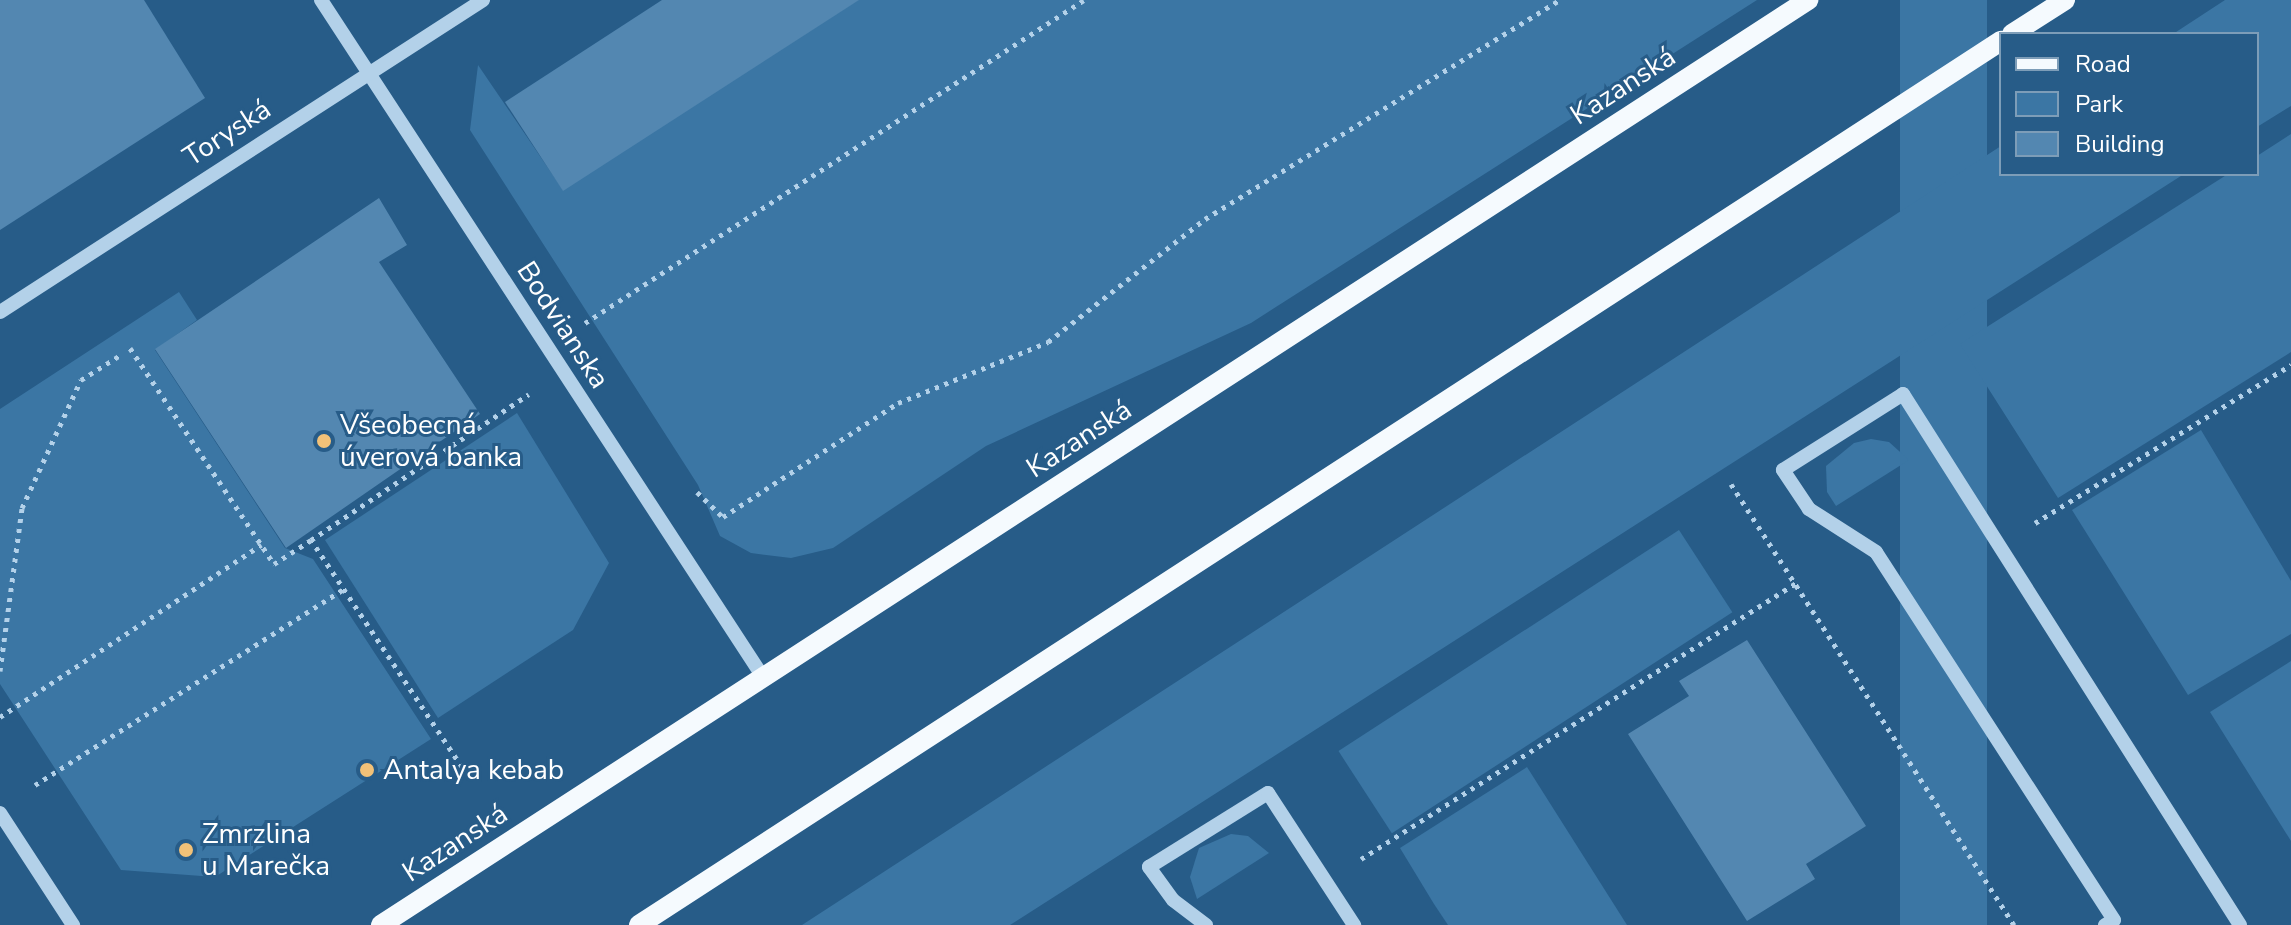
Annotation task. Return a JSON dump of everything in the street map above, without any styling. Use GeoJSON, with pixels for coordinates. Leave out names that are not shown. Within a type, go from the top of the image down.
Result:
{"type":"FeatureCollection","features":[{"type":"Feature","properties":{"kind":"main road","name":"Kazanská"},"geometry":{"type":"LineString","coordinates":[[381,925],[1808,0]]}},
{"type":"Feature","properties":{"kind":"main road"},"geometry":{"type":"LineString","coordinates":[[2015,32],[2065,0]]}},
{"type":"Feature","properties":{"kind":"main road"},"geometry":{"type":"LineString","coordinates":[[639,925],[662,917],[1999,42]]}},
{"type":"Feature","properties":{"kind":"street","name":"Bodvianska"},"geometry":{"type":"LineString","coordinates":[[321,0],[562,374],[763,677]]}},
{"type":"Feature","properties":{"kind":"street","name":"Toryská"},"geometry":{"type":"LineString","coordinates":[[0,312],[368,71],[483,0]]}},
{"type":"Feature","properties":{"kind":"street"},"geometry":{"type":"LineString","coordinates":[[2105,925],[2114,920],[1876,552],[1809,509],[1783,470],[1903,394],[2240,925]]}},
{"type":"Feature","properties":{"kind":"street"},"geometry":{"type":"LineString","coordinates":[[1206,925],[1173,900],[1149,867],[1268,793],[1354,925]]}},
{"type":"Feature","properties":{"kind":"street"},"geometry":{"type":"LineString","coordinates":[[0,813],[73,925]]}},
{"type":"Feature","properties":{"kind":"path"},"geometry":{"type":"LineString","coordinates":[[585,323],[1084,0]]}},
{"type":"Feature","properties":{"kind":"path"},"geometry":{"type":"LineString","coordinates":[[687,483],[723,517],[898,403],[1048,342],[1205,219],[1560,0]]}},
{"type":"Feature","properties":{"kind":"path"},"geometry":{"type":"LineString","coordinates":[[130,348],[274,564],[562,374]]}},
{"type":"Feature","properties":{"kind":"path"},"geometry":{"type":"LineString","coordinates":[[0,671],[22,508],[81,380],[122,354]]}},
{"type":"Feature","properties":{"kind":"path"},"geometry":{"type":"LineString","coordinates":[[2000,545],[2291,365]]}},
{"type":"Feature","properties":{"kind":"path"},"geometry":{"type":"LineString","coordinates":[[1731,484],[2014,925]]}},
{"type":"Feature","properties":{"kind":"path"},"geometry":{"type":"LineString","coordinates":[[311,540],[462,767]]}},
{"type":"Feature","properties":{"kind":"path"},"geometry":{"type":"LineString","coordinates":[[0,717],[261,545]]}},
{"type":"Feature","properties":{"kind":"path"},"geometry":{"type":"LineString","coordinates":[[1326,881],[1796,583]]}},
{"type":"Feature","properties":{"kind":"path"},"geometry":{"type":"LineString","coordinates":[[35,785],[344,589]]}},
{"type":"Feature","properties":{"kind":"green space"},"geometry":{"type":"Polygon","coordinates":[[[858,0],[1757,0],[1251,323],[986,446],[833,548],[791,558],[751,553],[720,536],[698,485],[470,130],[478,65],[563,190],[858,0]]]}},
{"type":"Feature","properties":{"kind":"green space"},"geometry":{"type":"Polygon","coordinates":[[[1900,0],[1987,0],[1987,925],[1900,925],[1900,0]]]}},
{"type":"Feature","properties":{"kind":"green space"},"geometry":{"type":"Polygon","coordinates":[[[2225,0],[2291,0],[2291,106],[2259,126],[2259,32],[2176,32],[2225,0]]]}},
{"type":"Feature","properties":{"kind":"green space"},"geometry":{"type":"Polygon","coordinates":[[[2291,134],[2291,352],[2058,498],[1960,344],[2225,176],[2259,176],[2259,155],[2291,134]]]}},
{"type":"Feature","properties":{"kind":"green space"},"geometry":{"type":"Polygon","coordinates":[[[1999,147],[1999,176],[2181,176],[1010,925],[802,925],[1999,147]]]}},
{"type":"Feature","properties":{"kind":"green space"},"geometry":{"type":"Polygon","coordinates":[[[179,292],[197,320],[155,350],[285,548],[313,559],[431,739],[215,877],[121,870],[0,684],[0,409],[179,292]]]}},
{"type":"Feature","properties":{"kind":"green space"},"geometry":{"type":"Polygon","coordinates":[[[517,413],[609,563],[573,630],[438,718],[325,540],[517,413]]]}},
{"type":"Feature","properties":{"kind":"green space"},"geometry":{"type":"Polygon","coordinates":[[[2201,430],[2291,581],[2291,634],[2188,695],[2072,510],[2201,430]]]}},
{"type":"Feature","properties":{"kind":"green space"},"geometry":{"type":"Polygon","coordinates":[[[1871,439],[1889,442],[1909,460],[1836,506],[1827,492],[1826,466],[1854,443],[1871,439]]]}},
{"type":"Feature","properties":{"kind":"green space"},"geometry":{"type":"Polygon","coordinates":[[[1679,530],[1732,612],[1392,833],[1338,751],[1679,530]]]}},
{"type":"Feature","properties":{"kind":"green space"},"geometry":{"type":"Polygon","coordinates":[[[2291,661],[2291,841],[2210,712],[2291,661]]]}},
{"type":"Feature","properties":{"kind":"green space"},"geometry":{"type":"Polygon","coordinates":[[[1527,767],[1627,925],[1448,925],[1434,904],[1400,848],[1527,767]]]}},
{"type":"Feature","properties":{"kind":"green space"},"geometry":{"type":"Polygon","coordinates":[[[1231,834],[1248,836],[1269,853],[1197,899],[1190,877],[1199,848],[1231,834]]]}},
{"type":"Feature","properties":{"kind":"building"},"geometry":{"type":"Polygon","coordinates":[[[0,0],[144,0],[205,98],[0,230],[0,0]]]}},
{"type":"Feature","properties":{"kind":"building"},"geometry":{"type":"Polygon","coordinates":[[[662,0],[859,0],[563,191],[505,102],[662,0]]]}},
{"type":"Feature","properties":{"kind":"building"},"geometry":{"type":"Polygon","coordinates":[[[379,198],[407,245],[379,262],[480,414],[286,548],[155,349],[379,198]]]}},
{"type":"Feature","properties":{"kind":"building"},"geometry":{"type":"Polygon","coordinates":[[[1747,640],[1866,826],[1806,864],[1815,879],[1747,921],[1628,734],[1689,696],[1679,681],[1747,640]]]}},
{"type":"Feature","properties":{"kind":"place","name":"Všeobecná úverová banka"},"geometry":{"type":"Point","coordinates":[324,441]}},
{"type":"Feature","properties":{"kind":"place","name":"Antalya kebab"},"geometry":{"type":"Point","coordinates":[367,770]}},
{"type":"Feature","properties":{"kind":"place","name":"Zmrzlina u Marečka"},"geometry":{"type":"Point","coordinates":[186,850]}}]}
